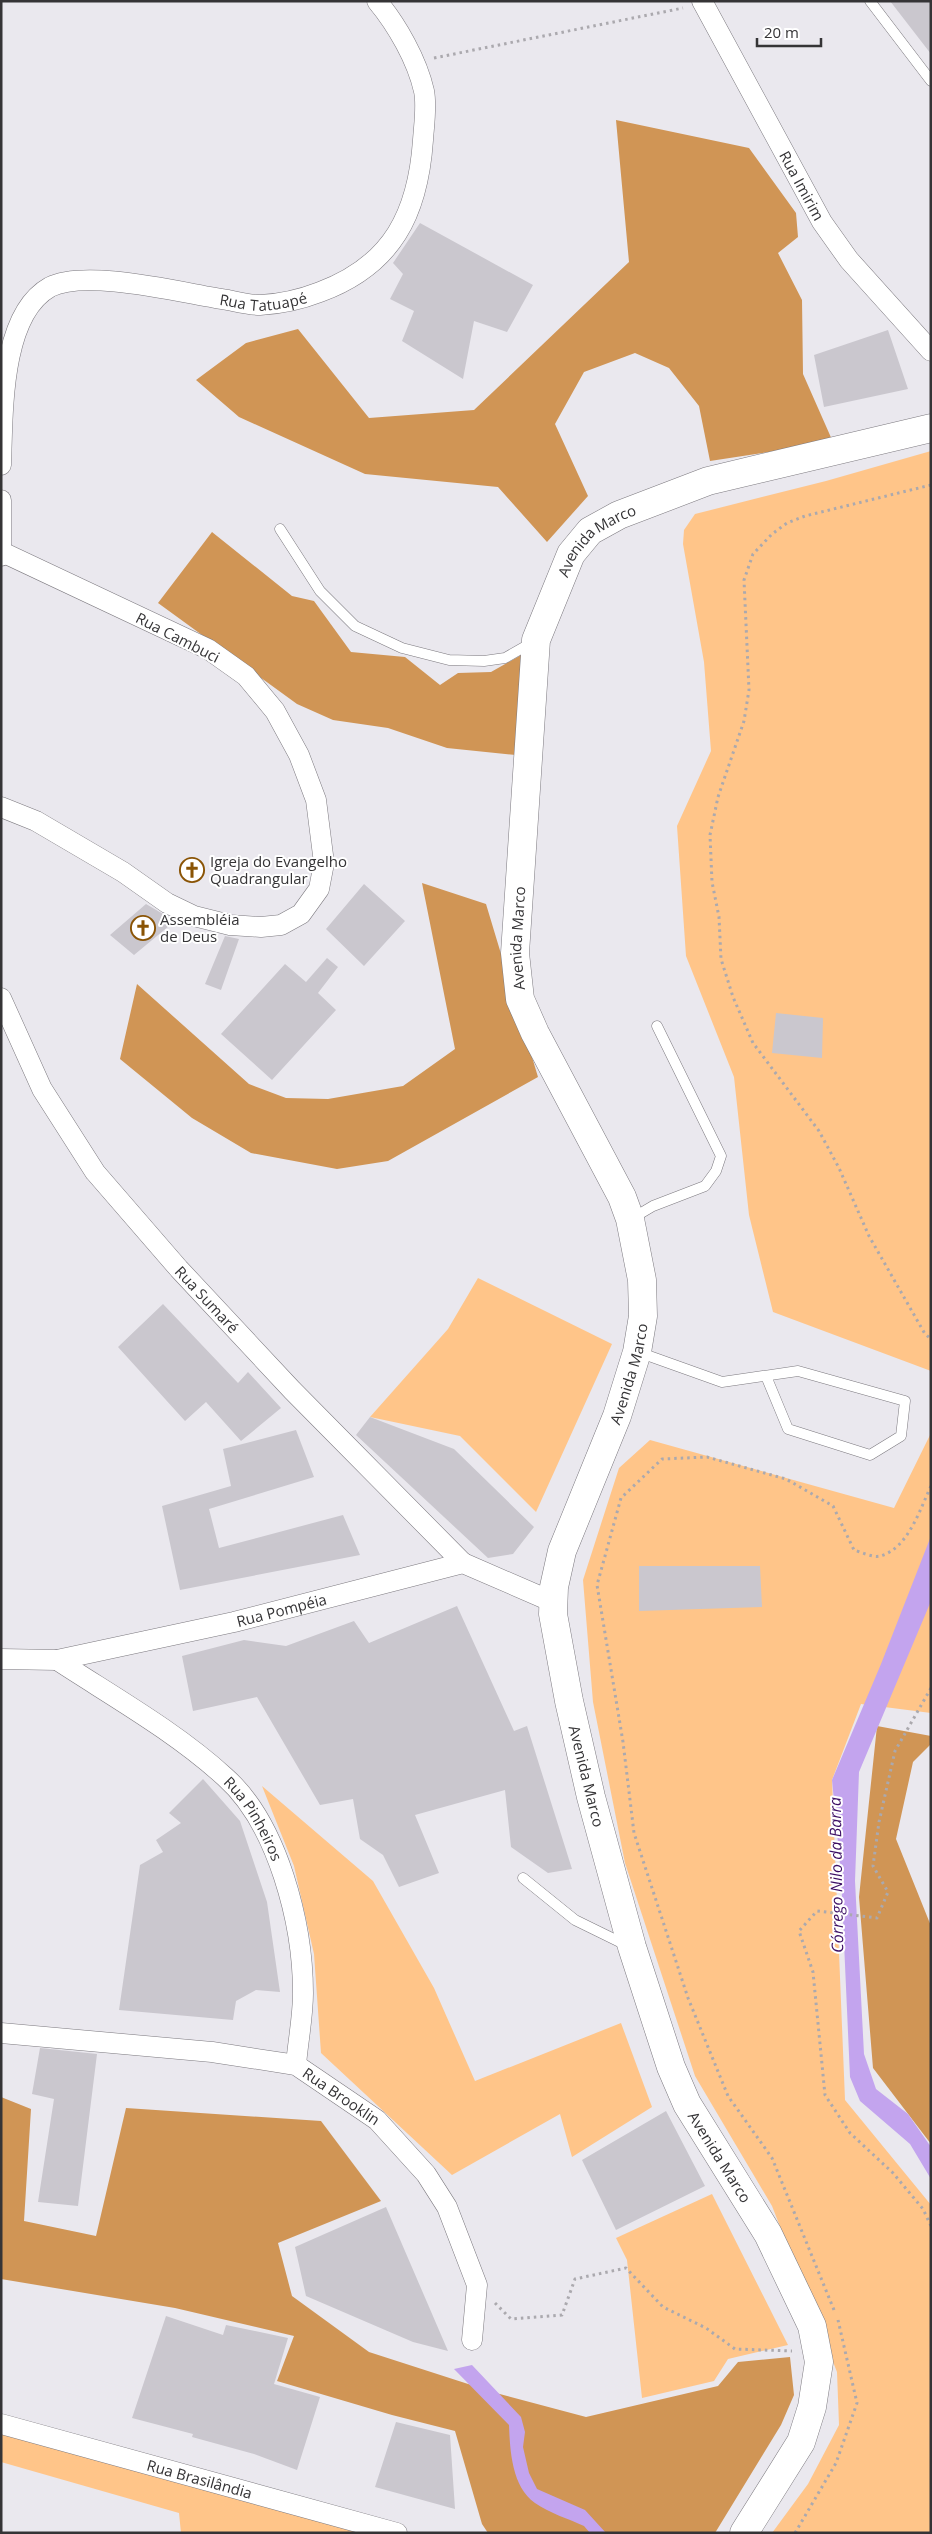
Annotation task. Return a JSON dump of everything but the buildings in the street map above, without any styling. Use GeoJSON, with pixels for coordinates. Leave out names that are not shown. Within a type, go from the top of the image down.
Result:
{"type":"FeatureCollection","features":[{"type":"Feature","properties":{"kind":"main road","name":"Avenida Marco"},"geometry":{"type":"LineString","coordinates":[[744,2533],[801,2442],[812,2407],[819,2362],[812,2326],[768,2234],[687,2104],[672,2067],[632,1947],[591,1797],[558,1646],[553,1614],[562,1551],[617,1416],[637,1352],[643,1316],[642,1280],[630,1219],[622,1197],[535,1033],[520,999],[515,953],[536,640],[571,554],[590,531],[618,515],[708,481],[931,428]]}},
{"type":"Feature","properties":{"kind":"street","name":"Rua Tatuapé"},"geometry":{"type":"LineString","coordinates":[[1,465],[4,380],[8,353],[18,325],[32,303],[50,287],[75,280],[126,283],[259,305],[290,300],[320,292],[354,276],[382,254],[404,223],[417,190],[424,130],[424,92],[409,52],[377,1]]}},
{"type":"Feature","properties":{"kind":"street","name":"Rua Imirim"},"geometry":{"type":"LineString","coordinates":[[702,2],[822,222],[849,260],[931,351]]}},
{"type":"Feature","properties":{"kind":"street"},"geometry":{"type":"LineString","coordinates":[[1,500],[2,554]]}},
{"type":"Feature","properties":{"kind":"street","name":"Rua Cambuci"},"geometry":{"type":"LineString","coordinates":[[1,807],[36,821],[123,872],[167,903],[194,916],[230,925],[261,927],[281,925],[301,914],[319,889],[324,863],[316,800],[299,755],[275,711],[246,676],[208,649],[2,554]]}},
{"type":"Feature","properties":{"kind":"street","name":"Rua Sumaré"},"geometry":{"type":"LineString","coordinates":[[1,998],[42,1089],[95,1172],[179,1269],[292,1390],[463,1563]]}},
{"type":"Feature","properties":{"kind":"street"},"geometry":{"type":"LineString","coordinates":[[463,1563],[554,1602]]}},
{"type":"Feature","properties":{"kind":"street","name":"Rua Pompéia"},"geometry":{"type":"LineString","coordinates":[[1,1659],[57,1660],[234,1622],[463,1563]]}},
{"type":"Feature","properties":{"kind":"street","name":"Rua Pinheiros"},"geometry":{"type":"LineString","coordinates":[[57,1660],[144,1716],[226,1777],[247,1803],[269,1840],[289,1891],[296,1918],[303,1993],[296,2065]]}},
{"type":"Feature","properties":{"kind":"street","name":"Rua Brooklin"},"geometry":{"type":"LineString","coordinates":[[1,2033],[212,2052],[296,2065],[377,2120],[426,2174],[447,2207],[477,2285],[472,2340]]}},
{"type":"Feature","properties":{"kind":"street","name":"Rua Brasilândia"},"geometry":{"type":"LineString","coordinates":[[1,2424],[397,2533]]}},
{"type":"Feature","properties":{"kind":"lane"},"geometry":{"type":"LineString","coordinates":[[870,1],[931,80]]}},
{"type":"Feature","properties":{"kind":"lane"},"geometry":{"type":"LineString","coordinates":[[280,529],[320,591],[355,626],[402,648],[449,660],[484,661],[505,658],[536,640]]}},
{"type":"Feature","properties":{"kind":"lane"},"geometry":{"type":"LineString","coordinates":[[630,1219],[653,1206],[705,1186],[716,1171],[721,1156],[657,1026]]}},
{"type":"Feature","properties":{"kind":"lane"},"geometry":{"type":"LineString","coordinates":[[637,1352],[722,1382],[798,1371],[905,1400],[901,1436],[870,1455],[788,1429],[766,1376]]}},
{"type":"Feature","properties":{"kind":"lane"},"geometry":{"type":"LineString","coordinates":[[523,1878],[575,1920],[632,1947]]}},
{"type":"Feature","properties":{"kind":"path"},"geometry":{"type":"LineString","coordinates":[[413,62],[702,2]]}},
{"type":"Feature","properties":{"kind":"path"},"geometry":{"type":"LineString","coordinates":[[931,485],[805,516],[788,523],[772,534],[753,554],[744,580],[749,690],[744,721],[718,797],[710,835],[712,882],[719,917],[721,959],[733,996],[753,1043],[819,1131],[839,1168],[869,1236],[925,1334],[931,1339]]}},
{"type":"Feature","properties":{"kind":"path"},"geometry":{"type":"LineString","coordinates":[[795,2533],[836,2463],[857,2403],[842,2331],[803,2230],[772,2158],[728,2096],[688,1998],[634,1833],[623,1742],[597,1585],[621,1498],[662,1459],[707,1457],[786,1478],[834,1506],[854,1550],[878,1557],[897,1549],[917,1517],[931,1486]]}},
{"type":"Feature","properties":{"kind":"path"},"geometry":{"type":"LineString","coordinates":[[931,1688],[895,1751],[879,1822],[873,1866],[888,1892],[877,1918],[817,1911],[799,1931],[813,1972],[825,2095],[850,2133],[893,2173],[924,2209],[931,2226]]}},
{"type":"Feature","properties":{"kind":"path"},"geometry":{"type":"LineString","coordinates":[[477,2285],[511,2318],[562,2316],[575,2279],[626,2268],[663,2307],[706,2328],[735,2349],[792,2351]]}},
{"type":"Feature","properties":{"kind":"shaded area"},"geometry":{"type":"Polygon","coordinates":[[[616,120],[749,148],[796,213],[798,237],[778,253],[802,300],[803,374],[833,442],[710,461],[699,406],[669,368],[635,353],[584,372],[555,424],[588,496],[547,542],[498,487],[365,474],[239,417],[196,380],[246,343],[298,329],[369,418],[474,410],[629,262],[616,120]]]}},
{"type":"Feature","properties":{"kind":"shaded area"},"geometry":{"type":"Polygon","coordinates":[[[931,451],[931,1371],[773,1312],[749,1215],[734,1077],[686,956],[677,826],[711,751],[704,662],[683,544],[684,530],[695,514],[826,481],[931,451]]]}},
{"type":"Feature","properties":{"kind":"shaded area"},"geometry":{"type":"Polygon","coordinates":[[[212,532],[292,596],[314,601],[351,652],[405,657],[440,685],[458,673],[491,672],[523,654],[516,755],[447,748],[388,728],[333,720],[297,704],[158,603],[212,532]]]}},
{"type":"Feature","properties":{"kind":"shaded area"},"geometry":{"type":"Polygon","coordinates":[[[422,883],[486,904],[538,1077],[388,1161],[337,1169],[251,1153],[192,1118],[120,1059],[137,984],[249,1084],[286,1098],[328,1099],[403,1086],[455,1049],[422,883]]]}},
{"type":"Feature","properties":{"kind":"shaded area"},"geometry":{"type":"Polygon","coordinates":[[[478,1278],[612,1344],[536,1512],[460,1436],[370,1417],[448,1329],[478,1278]]]}},
{"type":"Feature","properties":{"kind":"shaded area"},"geometry":{"type":"Polygon","coordinates":[[[931,1433],[931,1713],[861,1704],[832,1780],[845,2100],[931,2205],[931,2533],[772,2533],[808,2484],[839,2425],[837,2372],[772,2206],[695,2076],[625,1863],[593,1702],[583,1580],[619,1468],[650,1440],[894,1508],[931,1433]]]}},
{"type":"Feature","properties":{"kind":"shaded area"},"geometry":{"type":"Polygon","coordinates":[[[931,1536],[931,1601],[859,1772],[855,1881],[864,2054],[876,2089],[908,2114],[931,2147],[931,2179],[910,2144],[860,2101],[850,2077],[841,1875],[832,1780],[881,1664],[931,1536]]]}},
{"type":"Feature","properties":{"kind":"shaded area"},"geometry":{"type":"Polygon","coordinates":[[[877,1726],[931,1736],[931,1744],[913,1762],[896,1839],[931,1926],[931,2144],[873,2068],[859,1897],[877,1726]]]}},
{"type":"Feature","properties":{"kind":"shaded area"},"geometry":{"type":"Polygon","coordinates":[[[262,1786],[373,1881],[434,1988],[475,2081],[621,2023],[652,2107],[572,2157],[560,2114],[452,2175],[321,2053],[314,1954],[294,1866],[262,1786]]]}},
{"type":"Feature","properties":{"kind":"shaded area"},"geometry":{"type":"Polygon","coordinates":[[[1,2097],[31,2109],[24,2221],[96,2236],[126,2108],[321,2121],[381,2201],[278,2243],[292,2296],[369,2352],[496,2393],[586,2417],[718,2386],[738,2362],[790,2357],[794,2395],[781,2425],[715,2533],[488,2533],[482,2524],[455,2431],[392,2415],[277,2381],[294,2336],[175,2308],[1,2279],[1,2097]]]}},
{"type":"Feature","properties":{"kind":"shaded area"},"geometry":{"type":"Polygon","coordinates":[[[712,2194],[788,2345],[728,2359],[714,2381],[642,2398],[627,2260],[616,2238],[712,2194]]]}},
{"type":"Feature","properties":{"kind":"shaded area"},"geometry":{"type":"Polygon","coordinates":[[[472,2365],[521,2417],[525,2432],[523,2447],[529,2473],[537,2489],[585,2510],[606,2533],[590,2533],[584,2526],[546,2510],[527,2496],[521,2488],[514,2468],[509,2425],[454,2369],[472,2365]]]}},
{"type":"Feature","properties":{"kind":"shaded area"},"geometry":{"type":"Polygon","coordinates":[[[1,2428],[380,2533],[181,2533],[179,2513],[1,2462],[1,2428]]]}},
{"type":"Feature","properties":{"kind":"place","name":"Igreja do Evangelho Quadrangular"},"geometry":{"type":"Point","coordinates":[192,870]}},
{"type":"Feature","properties":{"kind":"place","name":"Assembléia de Deus"},"geometry":{"type":"Point","coordinates":[143,928]}},
{"type":"Feature","properties":{"kind":"water label","name":"Córrego Nilo da Barra"},"geometry":{"type":"Point","coordinates":[836,1875]}}]}
